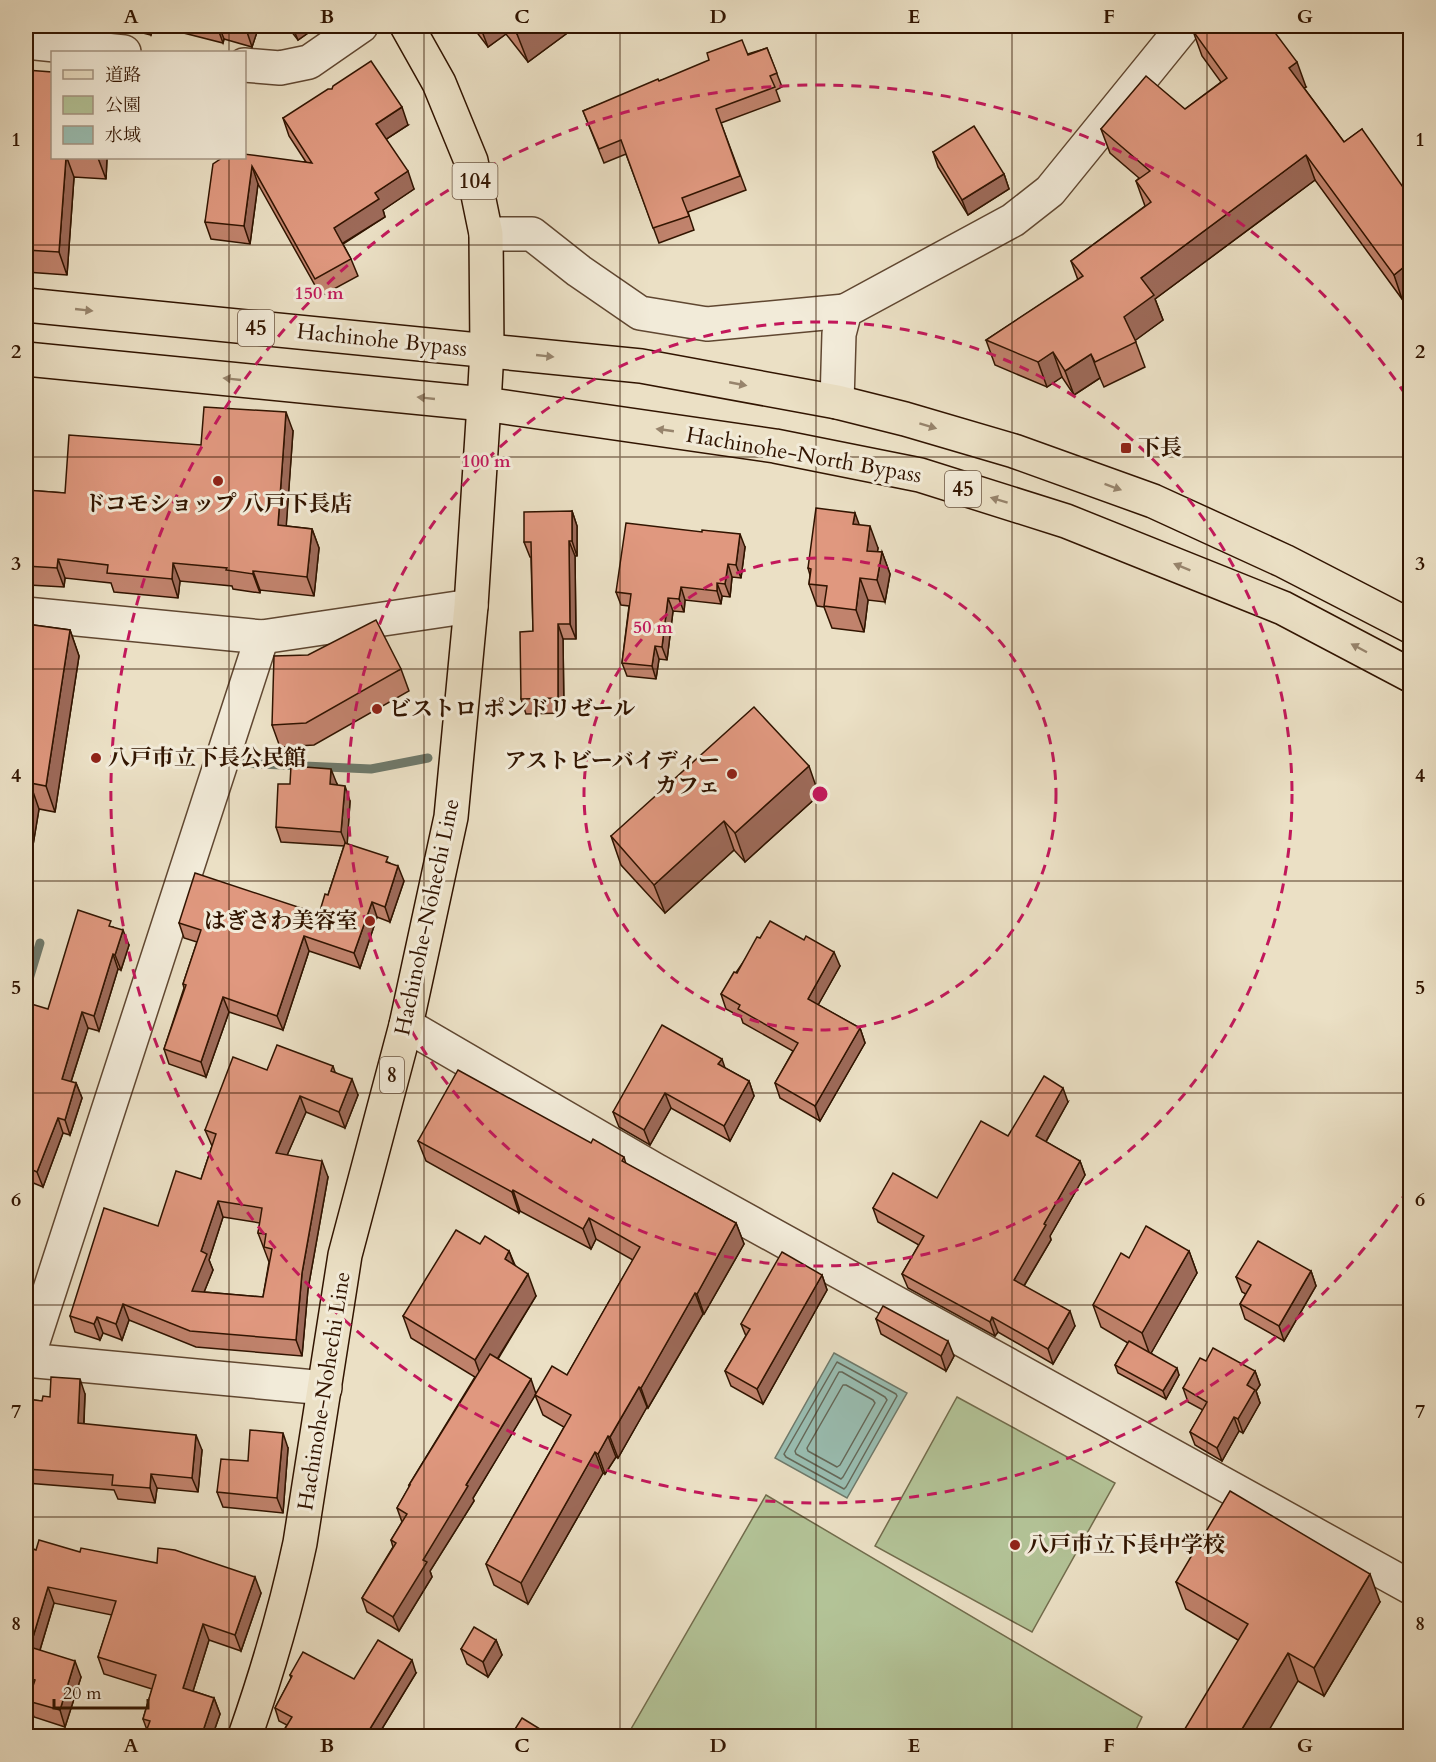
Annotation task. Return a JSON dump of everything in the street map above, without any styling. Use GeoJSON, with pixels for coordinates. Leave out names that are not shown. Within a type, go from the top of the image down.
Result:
{"type":"FeatureCollection","features":[{"type":"Feature","properties":{"kind":"main road","name":"104"},"geometry":{"type":"LineString","coordinates":[[407,26],[439,83],[471,161],[486,234],[487,350],[484,404]]}},
{"type":"Feature","properties":{"kind":"main road","name":"Hachinohe Bypass"},"geometry":{"type":"LineString","coordinates":[[26,305],[487,350]]}},
{"type":"Feature","properties":{"kind":"main road","name":"45"},"geometry":{"type":"LineString","coordinates":[[487,350],[641,366],[837,402],[905,419],[1014,452],[1153,501],[1284,561],[1410,626]]}},
{"type":"Feature","properties":{"kind":"main road","name":"45"},"geometry":{"type":"LineString","coordinates":[[26,359],[484,404]]}},
{"type":"Feature","properties":{"kind":"main road","name":"Hachinohe-Nohechi Line"},"geometry":{"type":"LineString","coordinates":[[245,1737],[291,1590],[345,1255],[406,1024],[451,817],[471,606],[484,404]]}},
{"type":"Feature","properties":{"kind":"main road","name":"Hachinohe-North Bypass"},"geometry":{"type":"LineString","coordinates":[[484,404],[775,446],[920,475],[1066,521],[1273,604],[1410,675]]}},
{"type":"Feature","properties":{"kind":"street"},"geometry":{"type":"LineString","coordinates":[[246,65],[280,68],[309,62],[361,26]]}},
{"type":"Feature","properties":{"kind":"street"},"geometry":{"type":"LineString","coordinates":[[486,234],[532,234],[579,271],[640,313],[707,324],[845,311],[1013,220],[1050,191],[1184,26]]}},
{"type":"Feature","properties":{"kind":"street"},"geometry":{"type":"LineString","coordinates":[[26,42],[114,51]]}},
{"type":"Feature","properties":{"kind":"street"},"geometry":{"type":"LineString","coordinates":[[837,402],[839,334],[845,311]]}},
{"type":"Feature","properties":{"kind":"street"},"geometry":{"type":"LineString","coordinates":[[26,614],[262,637],[471,606]]}},
{"type":"Feature","properties":{"kind":"street"},"geometry":{"type":"LineString","coordinates":[[262,637],[26,1360],[325,1388]]}},
{"type":"Feature","properties":{"kind":"street"},"geometry":{"type":"LineString","coordinates":[[406,1024],[657,1171],[1410,1587]]}},
{"type":"Feature","properties":{"kind":"green space"},"geometry":{"type":"Polygon","coordinates":[[[957,1397],[1115,1483],[1032,1632],[875,1546],[957,1397]]]}},
{"type":"Feature","properties":{"kind":"green space"},"geometry":{"type":"Polygon","coordinates":[[[766,1495],[1142,1717],[1133,1736],[627,1736],[766,1495]]]}},
{"type":"Feature","properties":{"kind":"water"},"geometry":{"type":"Polygon","coordinates":[[[834,1353],[907,1393],[847,1498],[775,1458],[834,1353]]]}},
{"type":"Feature","properties":{"kind":"building"},"geometry":{"type":"Polygon","coordinates":[[[222,26],[249,26],[247,32],[222,26]]]}},
{"type":"Feature","properties":{"kind":"building"},"geometry":{"type":"Polygon","coordinates":[[[511,26],[528,26],[517,34],[511,26]]]}},
{"type":"Feature","properties":{"kind":"building"},"geometry":{"type":"Polygon","coordinates":[[[1200,26],[1270,26],[1297,62],[1289,68],[1344,142],[1362,129],[1410,197],[1410,262],[1394,275],[1306,155],[1141,278],[1154,295],[1124,317],[1136,342],[1095,362],[1091,354],[1065,371],[1053,352],[1038,362],[986,340],[1083,276],[1071,261],[1151,202],[1136,181],[1150,171],[1101,129],[1146,76],[1185,109],[1227,78],[1193,31],[1200,26]]]}},
{"type":"Feature","properties":{"kind":"building"},"geometry":{"type":"Polygon","coordinates":[[[742,40],[748,55],[767,48],[777,73],[770,76],[775,87],[716,109],[740,176],[682,198],[689,216],[653,228],[621,140],[599,149],[583,111],[709,60],[707,53],[742,40]]]}},
{"type":"Feature","properties":{"kind":"building"},"geometry":{"type":"Polygon","coordinates":[[[371,61],[402,107],[376,124],[408,171],[375,193],[379,199],[334,228],[351,259],[315,279],[252,166],[244,226],[205,222],[213,164],[220,159],[246,159],[246,154],[312,163],[283,118],[328,89],[332,89],[333,86],[371,61]]]}},
{"type":"Feature","properties":{"kind":"building"},"geometry":{"type":"Polygon","coordinates":[[[26,70],[51,72],[51,159],[66,159],[59,252],[26,250],[26,70]]]}},
{"type":"Feature","properties":{"kind":"building"},"geometry":{"type":"Polygon","coordinates":[[[974,126],[1004,174],[962,200],[933,152],[974,126]]]}},
{"type":"Feature","properties":{"kind":"building"},"geometry":{"type":"Polygon","coordinates":[[[204,407],[286,412],[278,525],[312,529],[307,577],[253,571],[253,574],[226,570],[227,568],[173,563],[172,579],[107,573],[108,565],[58,559],[57,568],[26,566],[26,490],[65,493],[69,435],[201,445],[204,407]]]}},
{"type":"Feature","properties":{"kind":"building"},"geometry":{"type":"Polygon","coordinates":[[[816,508],[855,513],[853,524],[870,526],[867,551],[882,552],[877,580],[860,578],[856,610],[824,606],[827,586],[809,584],[811,569],[808,568],[816,508]]]}},
{"type":"Feature","properties":{"kind":"building"},"geometry":{"type":"Polygon","coordinates":[[[572,511],[572,541],[569,541],[570,624],[558,624],[558,698],[521,699],[520,632],[533,631],[531,542],[524,542],[524,512],[572,511]]]}},
{"type":"Feature","properties":{"kind":"building"},"geometry":{"type":"Polygon","coordinates":[[[626,523],[740,534],[736,565],[728,564],[725,584],[717,583],[717,591],[681,587],[679,599],[668,598],[662,647],[655,646],[652,666],[622,663],[631,594],[616,592],[626,523]]]}},
{"type":"Feature","properties":{"kind":"building"},"geometry":{"type":"Polygon","coordinates":[[[376,620],[401,669],[306,723],[272,725],[274,656],[308,655],[376,620]]]}},
{"type":"Feature","properties":{"kind":"building"},"geometry":{"type":"Polygon","coordinates":[[[26,624],[70,630],[46,786],[30,783],[26,808],[26,624]]]}},
{"type":"Feature","properties":{"kind":"building"},"geometry":{"type":"Polygon","coordinates":[[[754,707],[809,766],[735,833],[724,821],[654,885],[611,836],[754,707]]]}},
{"type":"Feature","properties":{"kind":"building"},"geometry":{"type":"Polygon","coordinates":[[[291,766],[331,769],[330,784],[345,786],[341,832],[276,827],[278,784],[290,784],[291,766]]]}},
{"type":"Feature","properties":{"kind":"building"},"geometry":{"type":"Polygon","coordinates":[[[345,843],[388,857],[386,862],[398,866],[385,907],[372,902],[354,953],[304,936],[277,1016],[223,997],[201,1062],[164,1049],[186,985],[183,984],[201,930],[179,923],[195,873],[319,914],[325,894],[328,895],[345,843]]]}},
{"type":"Feature","properties":{"kind":"building"},"geometry":{"type":"Polygon","coordinates":[[[78,910],[111,921],[109,926],[123,930],[115,955],[113,954],[94,1016],[82,1012],[62,1079],[76,1083],[65,1120],[58,1118],[37,1172],[26,1167],[26,1012],[28,1003],[48,1009],[78,910]]]}},
{"type":"Feature","properties":{"kind":"building"},"geometry":{"type":"Polygon","coordinates":[[[770,921],[804,940],[806,936],[834,952],[808,999],[860,1028],[815,1106],[775,1083],[798,1043],[738,1009],[740,1005],[721,994],[734,972],[737,973],[757,937],[760,938],[770,921]]]}},
{"type":"Feature","properties":{"kind":"building"},"geometry":{"type":"Polygon","coordinates":[[[662,1025],[722,1059],[718,1064],[749,1081],[724,1126],[665,1093],[644,1130],[613,1112],[662,1025]]]}},
{"type":"Feature","properties":{"kind":"building"},"geometry":{"type":"Polygon","coordinates":[[[277,1045],[333,1066],[331,1071],[352,1079],[339,1112],[300,1096],[276,1153],[322,1161],[302,1273],[296,1340],[190,1331],[123,1304],[116,1324],[97,1317],[94,1324],[70,1316],[104,1208],[158,1226],[176,1171],[201,1179],[216,1134],[205,1130],[233,1057],[267,1070],[277,1045]],[[218,1201],[201,1251],[207,1254],[192,1291],[263,1297],[272,1249],[264,1247],[266,1234],[258,1233],[262,1208],[218,1201]]]}},
{"type":"Feature","properties":{"kind":"building"},"geometry":{"type":"Polygon","coordinates":[[[458,1070],[591,1143],[593,1139],[624,1157],[622,1161],[736,1223],[641,1388],[639,1387],[598,1454],[595,1452],[521,1583],[486,1564],[571,1415],[535,1395],[552,1366],[567,1375],[640,1247],[589,1218],[583,1229],[418,1141],[458,1070]]]}},
{"type":"Feature","properties":{"kind":"building"},"geometry":{"type":"Polygon","coordinates":[[[1044,1076],[1063,1088],[1036,1136],[1080,1161],[1014,1280],[1070,1311],[1048,1349],[992,1317],[990,1322],[902,1274],[924,1236],[873,1208],[893,1173],[937,1198],[981,1121],[1008,1136],[1044,1076]]]}},
{"type":"Feature","properties":{"kind":"building"},"geometry":{"type":"Polygon","coordinates":[[[1146,1226],[1189,1251],[1142,1333],[1093,1305],[1121,1253],[1129,1258],[1146,1226]]]}},
{"type":"Feature","properties":{"kind":"building"},"geometry":{"type":"Polygon","coordinates":[[[456,1230],[480,1244],[485,1236],[509,1251],[505,1259],[528,1274],[475,1360],[403,1316],[456,1230]]]}},
{"type":"Feature","properties":{"kind":"building"},"geometry":{"type":"Polygon","coordinates":[[[1258,1241],[1311,1271],[1279,1326],[1240,1304],[1251,1285],[1236,1277],[1258,1241]]]}},
{"type":"Feature","properties":{"kind":"building"},"geometry":{"type":"Polygon","coordinates":[[[782,1252],[822,1275],[757,1389],[725,1371],[750,1329],[741,1324],[782,1252]]]}},
{"type":"Feature","properties":{"kind":"building"},"geometry":{"type":"Polygon","coordinates":[[[883,1306],[948,1341],[941,1356],[876,1319],[883,1306]]]}},
{"type":"Feature","properties":{"kind":"building"},"geometry":{"type":"Polygon","coordinates":[[[1129,1341],[1177,1368],[1163,1391],[1115,1365],[1129,1341]]]}},
{"type":"Feature","properties":{"kind":"building"},"geometry":{"type":"Polygon","coordinates":[[[1213,1348],[1255,1371],[1247,1385],[1255,1390],[1238,1419],[1234,1417],[1217,1448],[1190,1432],[1207,1402],[1183,1388],[1200,1358],[1206,1361],[1213,1348]]]}},
{"type":"Feature","properties":{"kind":"building"},"geometry":{"type":"Polygon","coordinates":[[[490,1354],[531,1379],[466,1485],[468,1486],[423,1560],[427,1562],[393,1617],[362,1598],[396,1543],[391,1540],[407,1514],[397,1508],[409,1485],[490,1354]]]}},
{"type":"Feature","properties":{"kind":"building"},"geometry":{"type":"Polygon","coordinates":[[[51,1377],[80,1379],[78,1423],[196,1435],[192,1478],[151,1474],[150,1488],[112,1485],[113,1475],[26,1469],[26,1399],[42,1401],[43,1396],[50,1397],[51,1377]]]}},
{"type":"Feature","properties":{"kind":"building"},"geometry":{"type":"Polygon","coordinates":[[[250,1430],[283,1433],[277,1498],[217,1492],[221,1459],[248,1461],[250,1430]]]}},
{"type":"Feature","properties":{"kind":"building"},"geometry":{"type":"Polygon","coordinates":[[[1230,1491],[1370,1574],[1314,1668],[1288,1653],[1242,1729],[1255,1737],[1180,1737],[1248,1624],[1176,1582],[1230,1491]]]}},
{"type":"Feature","properties":{"kind":"building"},"geometry":{"type":"Polygon","coordinates":[[[39,1540],[80,1552],[81,1548],[157,1563],[158,1548],[175,1550],[255,1577],[235,1635],[203,1624],[183,1688],[214,1698],[201,1737],[144,1737],[150,1721],[143,1719],[156,1675],[98,1657],[116,1601],[48,1587],[30,1647],[75,1661],[60,1710],[28,1701],[35,1680],[26,1677],[26,1547],[36,1550],[39,1540]]]}},
{"type":"Feature","properties":{"kind":"building"},"geometry":{"type":"Polygon","coordinates":[[[474,1627],[496,1640],[483,1662],[461,1649],[474,1627]]]}},
{"type":"Feature","properties":{"kind":"building"},"geometry":{"type":"Polygon","coordinates":[[[378,1640],[412,1660],[365,1737],[280,1737],[292,1717],[275,1708],[303,1652],[354,1679],[378,1640]]]}},
{"type":"Feature","properties":{"kind":"building"},"geometry":{"type":"Polygon","coordinates":[[[522,1718],[553,1737],[510,1737],[522,1718]]]}},
{"type":"Feature","properties":{"kind":"waterway"},"geometry":{"type":"LineString","coordinates":[[239,763],[371,769],[428,758]]}},
{"type":"Feature","properties":{"kind":"waterway"},"geometry":{"type":"LineString","coordinates":[[26,989],[40,943]]}},
{"type":"Feature","properties":{"kind":"place","name":"下長"},"geometry":{"type":"Point","coordinates":[1126,448]}},
{"type":"Feature","properties":{"kind":"place","name":"ドコモショップ 八戸下長店"},"geometry":{"type":"Point","coordinates":[218,481]}},
{"type":"Feature","properties":{"kind":"place","name":"ビストロ ポンドリゼール"},"geometry":{"type":"Point","coordinates":[377,709]}},
{"type":"Feature","properties":{"kind":"place","name":"八戸市立下長公民館"},"geometry":{"type":"Point","coordinates":[96,758]}},
{"type":"Feature","properties":{"kind":"place","name":"アストビーバイディー カフェ"},"geometry":{"type":"Point","coordinates":[732,774]}},
{"type":"Feature","properties":{"kind":"place","name":"はぎさわ美容室"},"geometry":{"type":"Point","coordinates":[370,921]}},
{"type":"Feature","properties":{"kind":"place","name":"八戸市立下長中学校"},"geometry":{"type":"Point","coordinates":[1015,1545]}}]}
